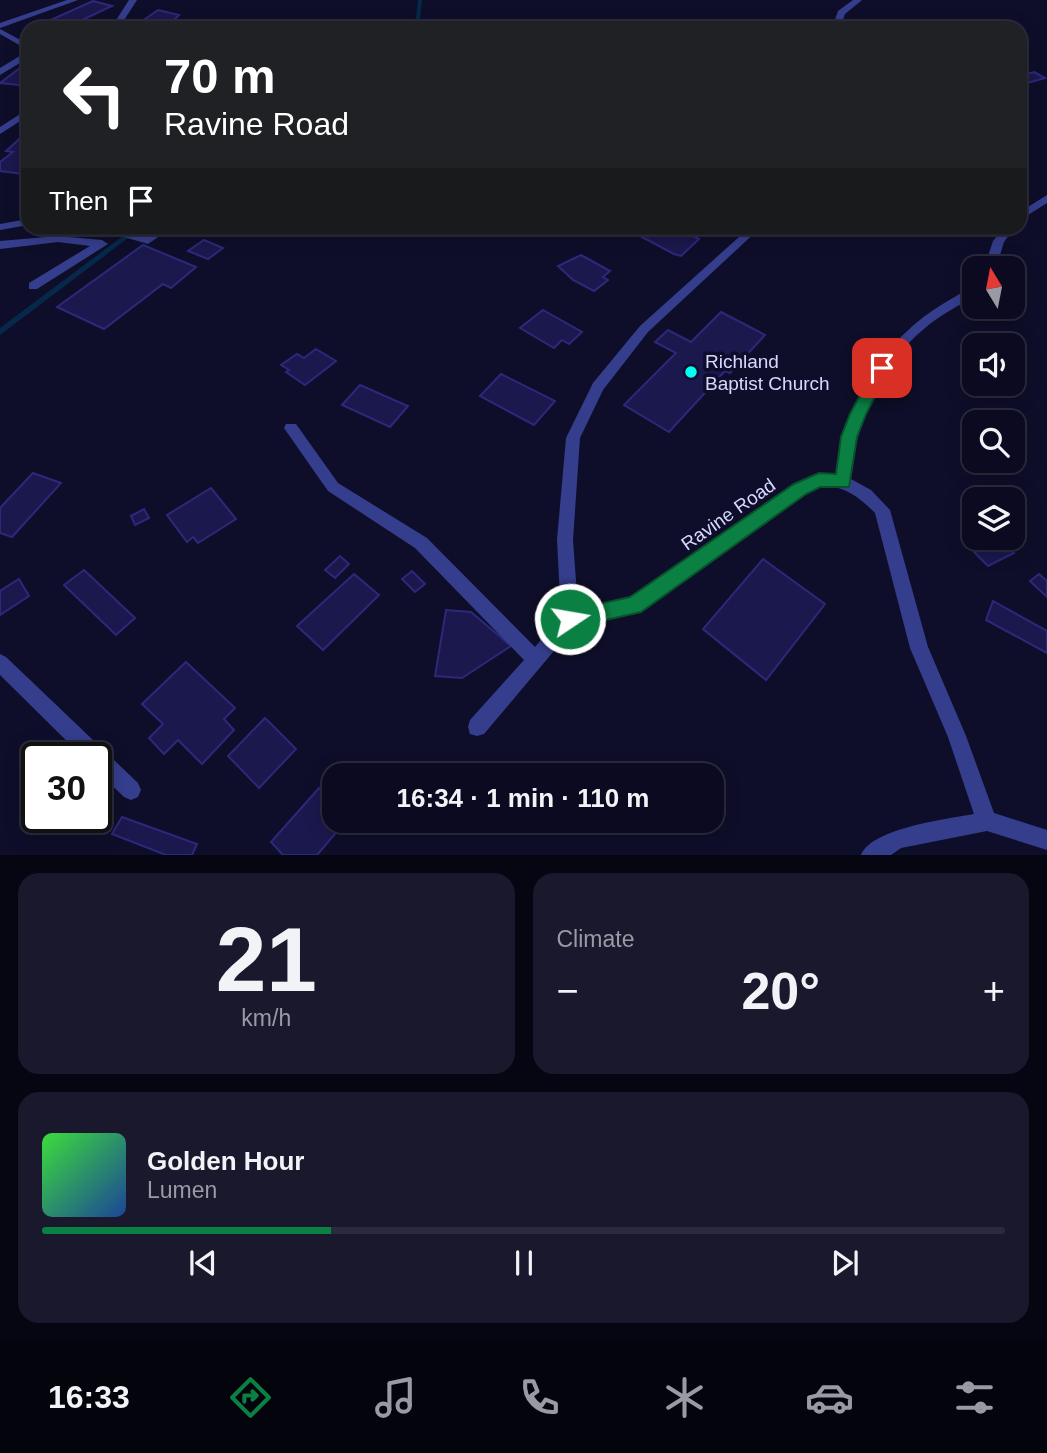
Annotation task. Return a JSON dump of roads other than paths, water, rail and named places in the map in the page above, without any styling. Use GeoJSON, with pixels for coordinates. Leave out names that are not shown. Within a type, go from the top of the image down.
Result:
{"type":"FeatureCollection","features":[{"type":"Feature","properties":{"kind":"street"},"geometry":{"type":"LineString","coordinates":[[0,28],[74,0]]}},
{"type":"Feature","properties":{"kind":"street"},"geometry":{"type":"LineString","coordinates":[[120,21],[133,0]]}},
{"type":"Feature","properties":{"kind":"street"},"geometry":{"type":"LineString","coordinates":[[838,21],[841,13],[859,0]]}},
{"type":"Feature","properties":{"kind":"street"},"geometry":{"type":"LineString","coordinates":[[0,28],[21,43]]}},
{"type":"Feature","properties":{"kind":"street"},"geometry":{"type":"LineString","coordinates":[[0,72],[21,58]]}},
{"type":"Feature","properties":{"kind":"street"},"geometry":{"type":"LineString","coordinates":[[0,131],[21,117]]}},
{"type":"Feature","properties":{"kind":"street"},"geometry":{"type":"LineString","coordinates":[[1027,212],[1047,198]]}},
{"type":"Feature","properties":{"kind":"street"},"geometry":{"type":"LineString","coordinates":[[0,227],[21,223]]}},
{"type":"Feature","properties":{"kind":"street"},"geometry":{"type":"LineString","coordinates":[[33,286],[117,235]]}},
{"type":"Feature","properties":{"kind":"street"},"geometry":{"type":"LineString","coordinates":[[136,235],[148,240],[156,235]]}},
{"type":"Feature","properties":{"kind":"street"},"geometry":{"type":"LineString","coordinates":[[477,727],[570,619],[565,540],[573,438],[598,387],[644,329],[747,235]]}},
{"type":"Feature","properties":{"kind":"street"},"geometry":{"type":"LineString","coordinates":[[994,256],[1004,235]]}},
{"type":"Feature","properties":{"kind":"street"},"geometry":{"type":"LineString","coordinates":[[0,245],[58,239],[102,244]]}},
{"type":"Feature","properties":{"kind":"street"},"geometry":{"type":"LineString","coordinates":[[962,298],[919,326],[894,349],[870,388],[853,425],[845,456],[843,482],[866,494],[882,510],[919,648],[957,736],[987,821]]}},
{"type":"Feature","properties":{"kind":"street"},"geometry":{"type":"LineString","coordinates":[[291,428],[333,487],[421,543],[535,659]]}},
{"type":"Feature","properties":{"kind":"street","name":"Ravine Road"},"geometry":{"type":"LineString","coordinates":[[570,619],[634,605],[800,489],[819,480],[843,482]]}},
{"type":"Feature","properties":{"kind":"street"},"geometry":{"type":"LineString","coordinates":[[0,663],[131,790]]}},
{"type":"Feature","properties":{"kind":"street"},"geometry":{"type":"LineString","coordinates":[[871,855],[898,839],[987,821],[1047,840]]}},
{"type":"Feature","properties":{"kind":"waterway"},"geometry":{"type":"LineString","coordinates":[[418,21],[420,0]]}},
{"type":"Feature","properties":{"kind":"waterway"},"geometry":{"type":"LineString","coordinates":[[0,332],[125,238]]}},
{"type":"Feature","properties":{"kind":"place","name":"Richland Baptist Church"},"geometry":{"type":"Point","coordinates":[691,372]}}]}
